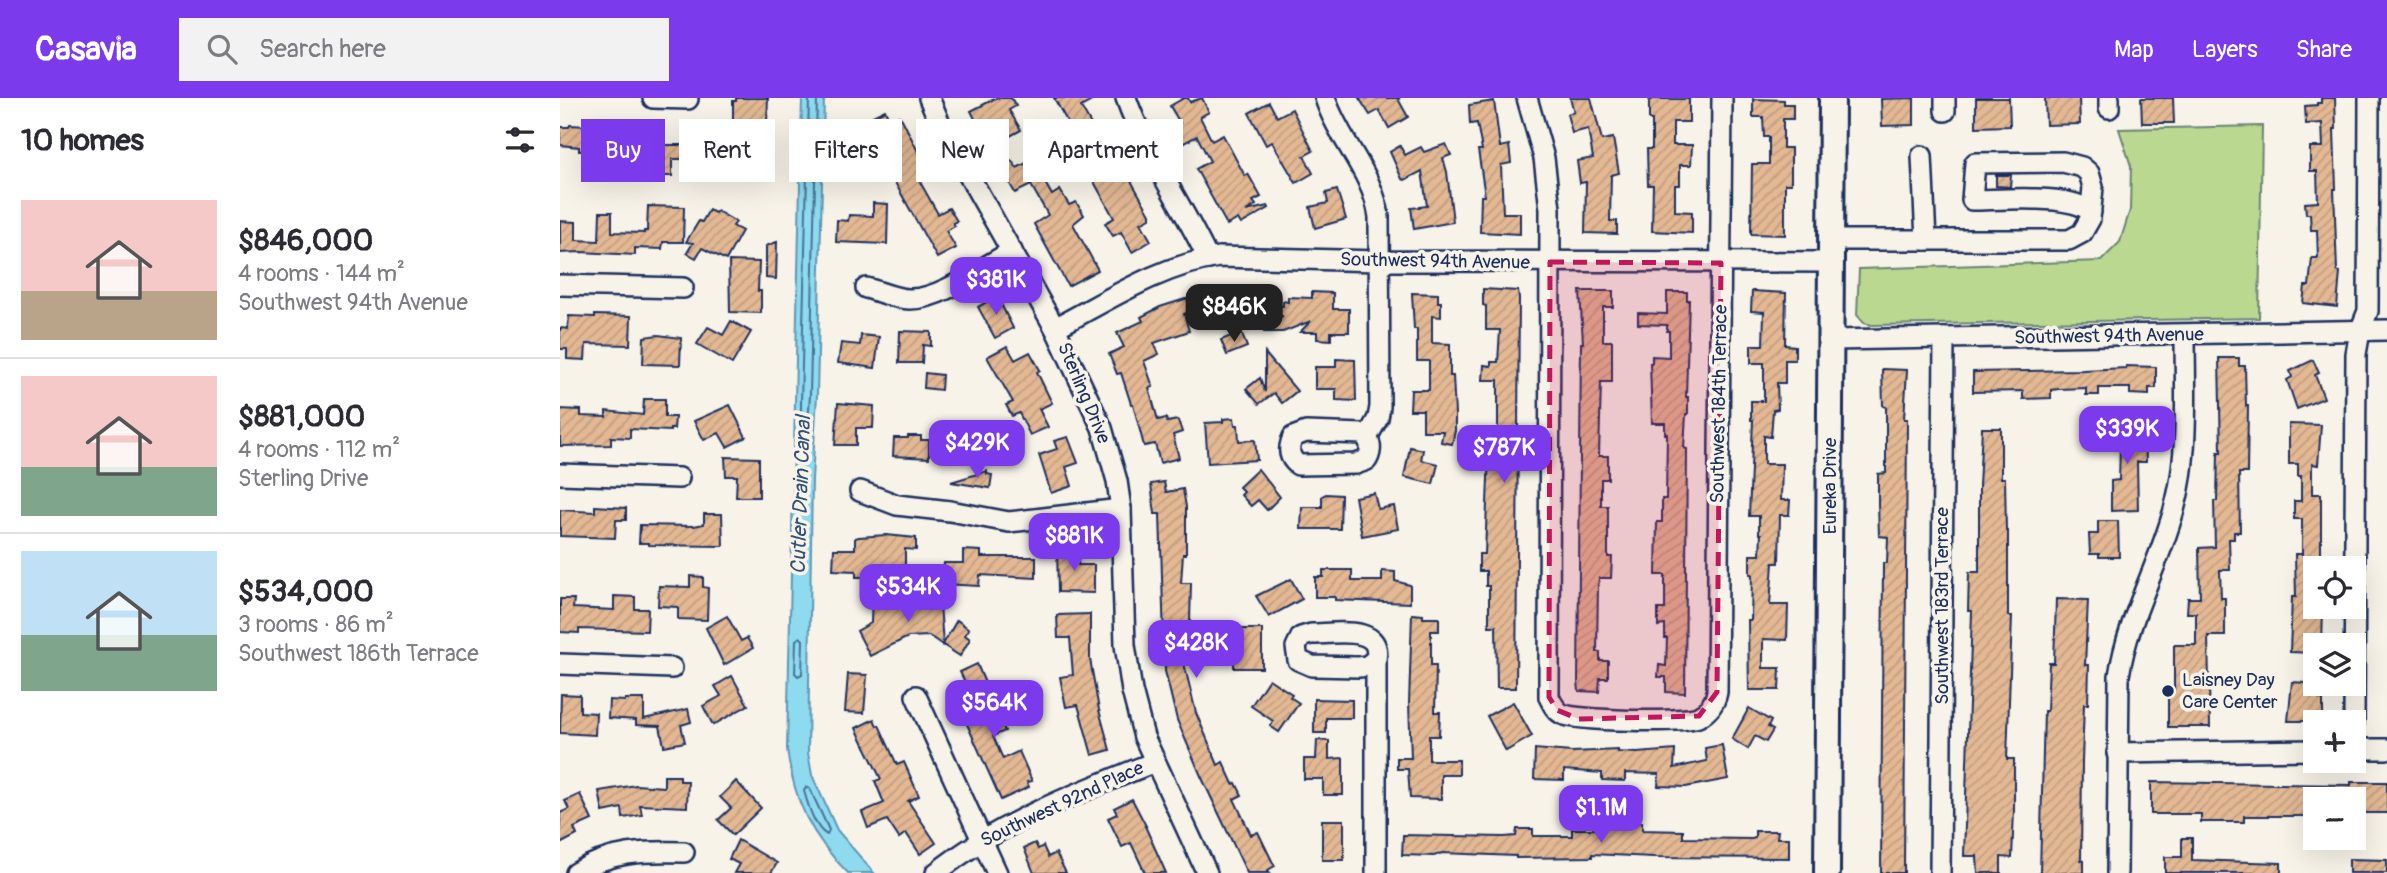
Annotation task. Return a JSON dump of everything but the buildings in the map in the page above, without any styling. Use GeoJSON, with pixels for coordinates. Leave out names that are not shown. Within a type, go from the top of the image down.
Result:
{"type":"FeatureCollection","features":[{"type":"Feature","properties":{"kind":"main road","name":"Eureka Drive"},"geometry":{"type":"LineString","coordinates":[[1827,873],[1832,98]]}},
{"type":"Feature","properties":{"kind":"street"},"geometry":{"type":"LineString","coordinates":[[653,98],[688,99]]}},
{"type":"Feature","properties":{"kind":"street","name":"Sterling Drive"},"geometry":{"type":"LineString","coordinates":[[929,98],[942,128],[1055,328],[1102,428],[1117,481],[1121,509],[1127,664],[1138,715],[1155,762],[1207,873]]}},
{"type":"Feature","properties":{"kind":"street"},"geometry":{"type":"LineString","coordinates":[[1126,98],[1136,124],[1208,259]]}},
{"type":"Feature","properties":{"kind":"street"},"geometry":{"type":"LineString","coordinates":[[1325,98],[1338,130],[1373,190],[1379,217],[1380,407],[1378,418],[1367,438]]}},
{"type":"Feature","properties":{"kind":"street"},"geometry":{"type":"LineString","coordinates":[[1527,98],[1547,176],[1550,262]]}},
{"type":"Feature","properties":{"kind":"street","name":"Southwest 184th Terrace"},"geometry":{"type":"LineString","coordinates":[[1550,262],[1549,697],[1557,710],[1579,719],[1678,719],[1699,716],[1710,708],[1716,698],[1717,681],[1723,98]]}},
{"type":"Feature","properties":{"kind":"street"},"geometry":{"type":"LineString","coordinates":[[2354,710],[2356,354],[2360,331],[2368,311],[2370,98]]}},
{"type":"Feature","properties":{"kind":"street"},"geometry":{"type":"LineString","coordinates":[[1922,156],[1926,240]]}},
{"type":"Feature","properties":{"kind":"street"},"geometry":{"type":"LineString","coordinates":[[1975,163],[2074,163],[2090,173],[2093,187],[2091,212],[2065,200],[1972,200],[1975,163]]}},
{"type":"Feature","properties":{"kind":"street","name":"Southwest 94th Avenue"},"geometry":{"type":"LineString","coordinates":[[1055,328],[1160,272],[1208,259],[1233,257],[1380,261],[1721,263],[1926,240],[2069,240],[2088,226],[2091,212]]}},
{"type":"Feature","properties":{"kind":"street"},"geometry":{"type":"LineString","coordinates":[[866,288],[907,299],[923,297],[955,284],[1012,251]]}},
{"type":"Feature","properties":{"kind":"street"},"geometry":{"type":"LineString","coordinates":[[560,285],[683,288]]}},
{"type":"Feature","properties":{"kind":"street","name":"Southwest 94th Avenue"},"geometry":{"type":"LineString","coordinates":[[1831,340],[2387,330]]}},
{"type":"Feature","properties":{"kind":"street"},"geometry":{"type":"LineString","coordinates":[[2117,873],[2118,692],[2121,661],[2172,519],[2179,488],[2183,448],[2185,335]]}},
{"type":"Feature","properties":{"kind":"street","name":"Southwest 183rd Terrace"},"geometry":{"type":"LineString","coordinates":[[1940,873],[1944,338]]}},
{"type":"Feature","properties":{"kind":"street"},"geometry":{"type":"LineString","coordinates":[[560,474],[679,478]]}},
{"type":"Feature","properties":{"kind":"street"},"geometry":{"type":"LineString","coordinates":[[860,491],[897,505],[950,511],[1009,523],[1121,509]]}},
{"type":"Feature","properties":{"kind":"street"},"geometry":{"type":"LineString","coordinates":[[1376,659],[1376,873]]}},
{"type":"Feature","properties":{"kind":"street"},"geometry":{"type":"LineString","coordinates":[[560,664],[673,668]]}},
{"type":"Feature","properties":{"kind":"street"},"geometry":{"type":"LineString","coordinates":[[916,695],[997,873]]}},
{"type":"Feature","properties":{"kind":"street"},"geometry":{"type":"LineString","coordinates":[[2366,750],[2387,749]]}},
{"type":"Feature","properties":{"kind":"street"},"geometry":{"type":"LineString","coordinates":[[2117,753],[2303,750]]}},
{"type":"Feature","properties":{"kind":"street","name":"Southwest 92nd Place"},"geometry":{"type":"LineString","coordinates":[[936,873],[981,839],[1155,762]]}},
{"type":"Feature","properties":{"kind":"street"},"geometry":{"type":"LineString","coordinates":[[576,873],[622,853],[684,852]]}},
{"type":"Feature","properties":{"kind":"highlighted area"},"geometry":{"type":"Polygon","coordinates":[[[1550,262],[1721,263],[1717,692],[1699,716],[1579,719],[1557,710],[1549,697],[1550,262]]]}},
{"type":"Feature","properties":{"kind":"green space"},"geometry":{"type":"Polygon","coordinates":[[[2262,126],[2259,318],[1872,325],[1864,323],[1857,315],[1859,269],[2101,261],[2120,242],[2130,210],[2131,166],[2119,129],[2262,126]]]}},
{"type":"Feature","properties":{"kind":"water","name":"Cutler Drain Canal"},"geometry":{"type":"Polygon","coordinates":[[[802,98],[824,98],[824,119],[802,119],[802,98]]]}},
{"type":"Feature","properties":{"kind":"water","name":"Cutler Drain Canal"},"geometry":{"type":"Polygon","coordinates":[[[800,182],[822,182],[817,395],[812,479],[808,753],[812,775],[837,830],[874,873],[848,873],[814,831],[794,786],[787,749],[800,182]]]}},
{"type":"Feature","properties":{"kind":"place","name":"Laisney Day Care Center"},"geometry":{"type":"Point","coordinates":[2168,691]}}]}
